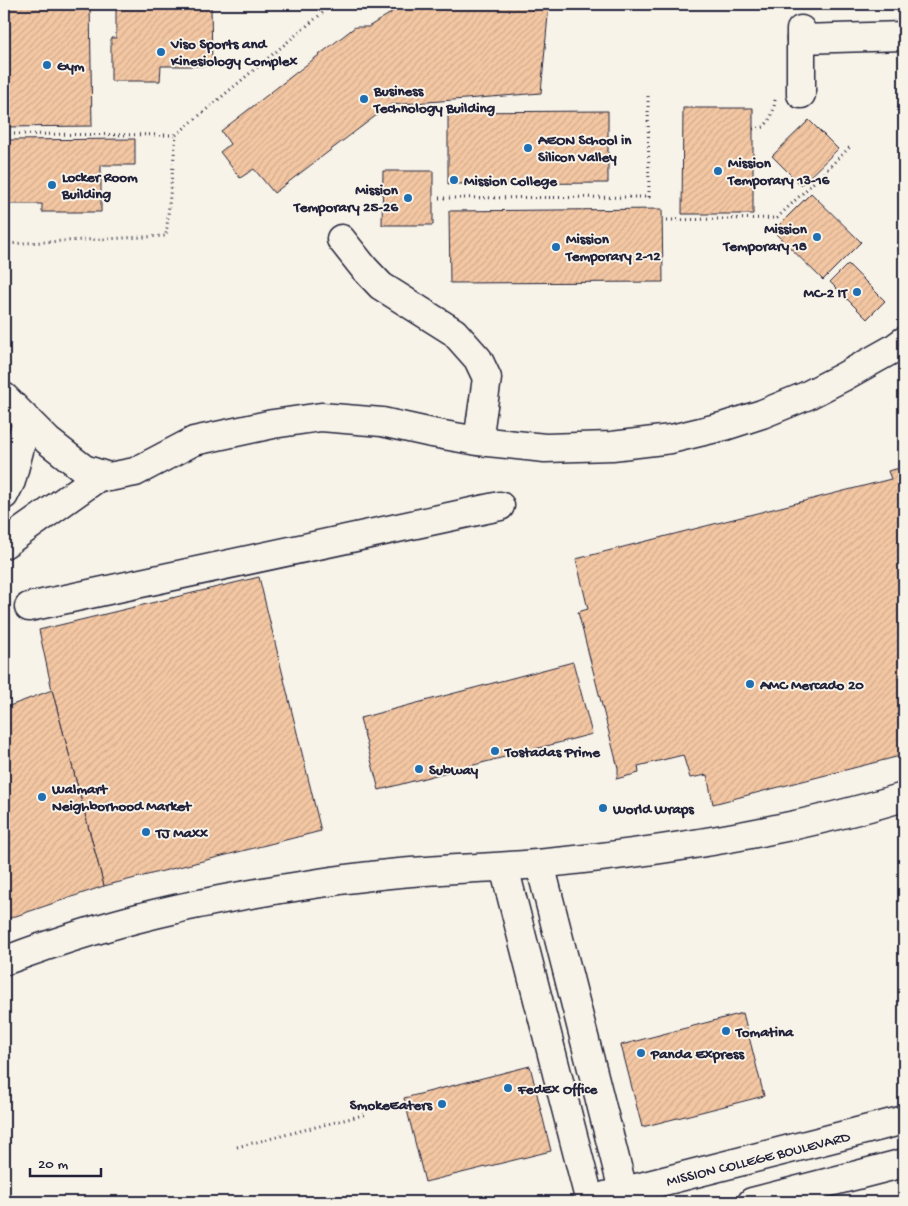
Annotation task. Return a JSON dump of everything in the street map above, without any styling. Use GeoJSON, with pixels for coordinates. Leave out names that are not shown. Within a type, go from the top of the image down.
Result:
{"type":"FeatureCollection","features":[{"type":"Feature","properties":{"kind":"street"},"geometry":{"type":"LineString","coordinates":[[788,94],[801,34],[904,36]]}},
{"type":"Feature","properties":{"kind":"street"},"geometry":{"type":"LineString","coordinates":[[341,239],[364,268],[382,286],[454,332],[478,359],[487,378],[478,441]]}},
{"type":"Feature","properties":{"kind":"street"},"geometry":{"type":"LineString","coordinates":[[4,397],[48,441],[84,469],[109,477],[135,472],[194,441],[273,424],[322,417],[382,422],[478,441],[544,448],[612,446],[671,439],[725,426],[762,414],[806,396],[843,377],[904,341]]}},
{"type":"Feature","properties":{"kind":"street"},"geometry":{"type":"LineString","coordinates":[[4,495],[11,480],[27,420]]}},
{"type":"Feature","properties":{"kind":"street"},"geometry":{"type":"LineString","coordinates":[[4,544],[101,475]]}},
{"type":"Feature","properties":{"kind":"street"},"geometry":{"type":"LineString","coordinates":[[29,606],[500,506]]}},
{"type":"Feature","properties":{"kind":"street"},"geometry":{"type":"LineString","coordinates":[[4,961],[101,928],[176,908],[372,876],[540,864],[667,848],[800,824],[904,797]]}},
{"type":"Feature","properties":{"kind":"street"},"geometry":{"type":"LineString","coordinates":[[540,864],[625,1197]]}},
{"type":"Feature","properties":{"kind":"street"},"geometry":{"type":"LineString","coordinates":[[504,867],[587,1202]]}},
{"type":"Feature","properties":{"kind":"street","name":"MISSION COLLEGE BOULEVARD"},"geometry":{"type":"LineString","coordinates":[[587,1202],[625,1197],[904,1120]]}},
{"type":"Feature","properties":{"kind":"street"},"geometry":{"type":"LineString","coordinates":[[752,1202],[904,1163]]}},
{"type":"Feature","properties":{"kind":"path"},"geometry":{"type":"LineString","coordinates":[[4,134],[176,135],[334,4]]}},
{"type":"Feature","properties":{"kind":"path"},"geometry":{"type":"LineString","coordinates":[[753,129],[764,127],[774,110],[788,94]]}},
{"type":"Feature","properties":{"kind":"path"},"geometry":{"type":"LineString","coordinates":[[438,198],[649,197],[648,95]]}},
{"type":"Feature","properties":{"kind":"path"},"geometry":{"type":"LineString","coordinates":[[4,244],[166,236],[176,135]]}},
{"type":"Feature","properties":{"kind":"path"},"geometry":{"type":"LineString","coordinates":[[667,220],[777,218],[851,146]]}},
{"type":"Feature","properties":{"kind":"path"},"geometry":{"type":"LineString","coordinates":[[237,1147],[366,1114]]}},
{"type":"Feature","properties":{"kind":"building","name":"Gym"},"geometry":{"type":"Polygon","coordinates":[[[4,4],[90,4],[92,126],[4,127],[4,4]]]}},
{"type":"Feature","properties":{"kind":"building","name":"Viso Sports and Kinesiology Complex"},"geometry":{"type":"Polygon","coordinates":[[[116,4],[211,4],[212,66],[161,66],[160,81],[111,81],[111,38],[116,38],[116,4]]]}},
{"type":"Feature","properties":{"kind":"building","name":"Business Technology Building"},"geometry":{"type":"Polygon","coordinates":[[[392,4],[549,4],[541,93],[390,105],[274,193],[254,169],[240,178],[220,152],[230,144],[221,131],[355,27],[368,27],[391,13],[392,4]]]}},
{"type":"Feature","properties":{"kind":"building","name":"Mission Temporary 13-16"},"geometry":{"type":"Polygon","coordinates":[[[683,108],[753,108],[753,214],[682,214],[683,108]]]}},
{"type":"Feature","properties":{"kind":"building","name":"AEON School in Silicon Valley"},"geometry":{"type":"Polygon","coordinates":[[[608,111],[608,183],[448,184],[448,112],[608,111]]]}},
{"type":"Feature","properties":{"kind":"building"},"geometry":{"type":"Polygon","coordinates":[[[809,120],[838,149],[801,185],[772,156],[809,120]]]}},
{"type":"Feature","properties":{"kind":"building","name":"Locker Room Building"},"geometry":{"type":"Polygon","coordinates":[[[135,139],[135,165],[101,165],[101,212],[42,212],[42,204],[4,204],[4,140],[135,139]]]}},
{"type":"Feature","properties":{"kind":"building","name":"Mission Temporary 25-26"},"geometry":{"type":"Polygon","coordinates":[[[383,171],[433,171],[433,225],[382,225],[383,171]]]}},
{"type":"Feature","properties":{"kind":"building","name":"Mission Temporary 18"},"geometry":{"type":"Polygon","coordinates":[[[811,193],[861,242],[823,280],[773,231],[811,193]]]}},
{"type":"Feature","properties":{"kind":"building","name":"Mission Temporary 2-12"},"geometry":{"type":"Polygon","coordinates":[[[662,209],[663,282],[450,283],[449,211],[662,209]]]}},
{"type":"Feature","properties":{"kind":"building","name":"MC-2 IT"},"geometry":{"type":"Polygon","coordinates":[[[848,264],[885,301],[867,319],[830,282],[848,264]]]}},
{"type":"Feature","properties":{"kind":"building","name":"AMC Mercado 20"},"geometry":{"type":"Polygon","coordinates":[[[904,467],[904,755],[713,804],[707,775],[690,778],[683,755],[638,766],[639,773],[616,779],[618,768],[578,612],[588,609],[576,559],[891,479],[888,471],[904,467]]]}},
{"type":"Feature","properties":{"kind":"building"},"geometry":{"type":"Polygon","coordinates":[[[259,577],[321,831],[104,886],[52,690],[39,630],[259,577]]]}},
{"type":"Feature","properties":{"kind":"building"},"geometry":{"type":"Polygon","coordinates":[[[573,662],[592,734],[379,790],[360,718],[573,662]]]}},
{"type":"Feature","properties":{"kind":"building","name":"Walmart Neighborhood Market"},"geometry":{"type":"Polygon","coordinates":[[[52,690],[104,886],[4,920],[4,708],[52,690]]]}},
{"type":"Feature","properties":{"kind":"building"},"geometry":{"type":"Polygon","coordinates":[[[743,1013],[764,1096],[642,1127],[621,1045],[743,1013]]]}},
{"type":"Feature","properties":{"kind":"building"},"geometry":{"type":"Polygon","coordinates":[[[530,1066],[551,1151],[425,1182],[404,1098],[530,1066]]]}},
{"type":"Feature","properties":{"kind":"place","name":"Viso Sports and Kinesiology Complex"},"geometry":{"type":"Point","coordinates":[161,52]}},
{"type":"Feature","properties":{"kind":"place","name":"Gym"},"geometry":{"type":"Point","coordinates":[47,65]}},
{"type":"Feature","properties":{"kind":"place","name":"Business Technology Building"},"geometry":{"type":"Point","coordinates":[364,99]}},
{"type":"Feature","properties":{"kind":"place","name":"AEON School in Silicon Valley"},"geometry":{"type":"Point","coordinates":[528,148]}},
{"type":"Feature","properties":{"kind":"place","name":"Mission Temporary 13-16"},"geometry":{"type":"Point","coordinates":[718,171]}},
{"type":"Feature","properties":{"kind":"place","name":"Mission College"},"geometry":{"type":"Point","coordinates":[454,180]}},
{"type":"Feature","properties":{"kind":"place","name":"Locker Room Building"},"geometry":{"type":"Point","coordinates":[52,185]}},
{"type":"Feature","properties":{"kind":"place","name":"Mission Temporary 25-26"},"geometry":{"type":"Point","coordinates":[408,198]}},
{"type":"Feature","properties":{"kind":"place","name":"Mission Temporary 18"},"geometry":{"type":"Point","coordinates":[817,237]}},
{"type":"Feature","properties":{"kind":"place","name":"Mission Temporary 2-12"},"geometry":{"type":"Point","coordinates":[556,247]}},
{"type":"Feature","properties":{"kind":"place","name":"MC-2 IT"},"geometry":{"type":"Point","coordinates":[857,292]}},
{"type":"Feature","properties":{"kind":"place","name":"AMC Mercado 20"},"geometry":{"type":"Point","coordinates":[750,684]}},
{"type":"Feature","properties":{"kind":"place","name":"Tostadas Prime"},"geometry":{"type":"Point","coordinates":[495,751]}},
{"type":"Feature","properties":{"kind":"place","name":"Subway"},"geometry":{"type":"Point","coordinates":[419,769]}},
{"type":"Feature","properties":{"kind":"place","name":"Walmart Neighborhood Market"},"geometry":{"type":"Point","coordinates":[42,797]}},
{"type":"Feature","properties":{"kind":"place","name":"World Wraps"},"geometry":{"type":"Point","coordinates":[603,808]}},
{"type":"Feature","properties":{"kind":"place","name":"TJ Maxx"},"geometry":{"type":"Point","coordinates":[146,832]}},
{"type":"Feature","properties":{"kind":"place","name":"Tomatina"},"geometry":{"type":"Point","coordinates":[726,1031]}},
{"type":"Feature","properties":{"kind":"place","name":"Panda Express"},"geometry":{"type":"Point","coordinates":[641,1053]}},
{"type":"Feature","properties":{"kind":"place","name":"FedEx Office"},"geometry":{"type":"Point","coordinates":[508,1088]}},
{"type":"Feature","properties":{"kind":"place","name":"SmokeEaters"},"geometry":{"type":"Point","coordinates":[442,1104]}}]}
